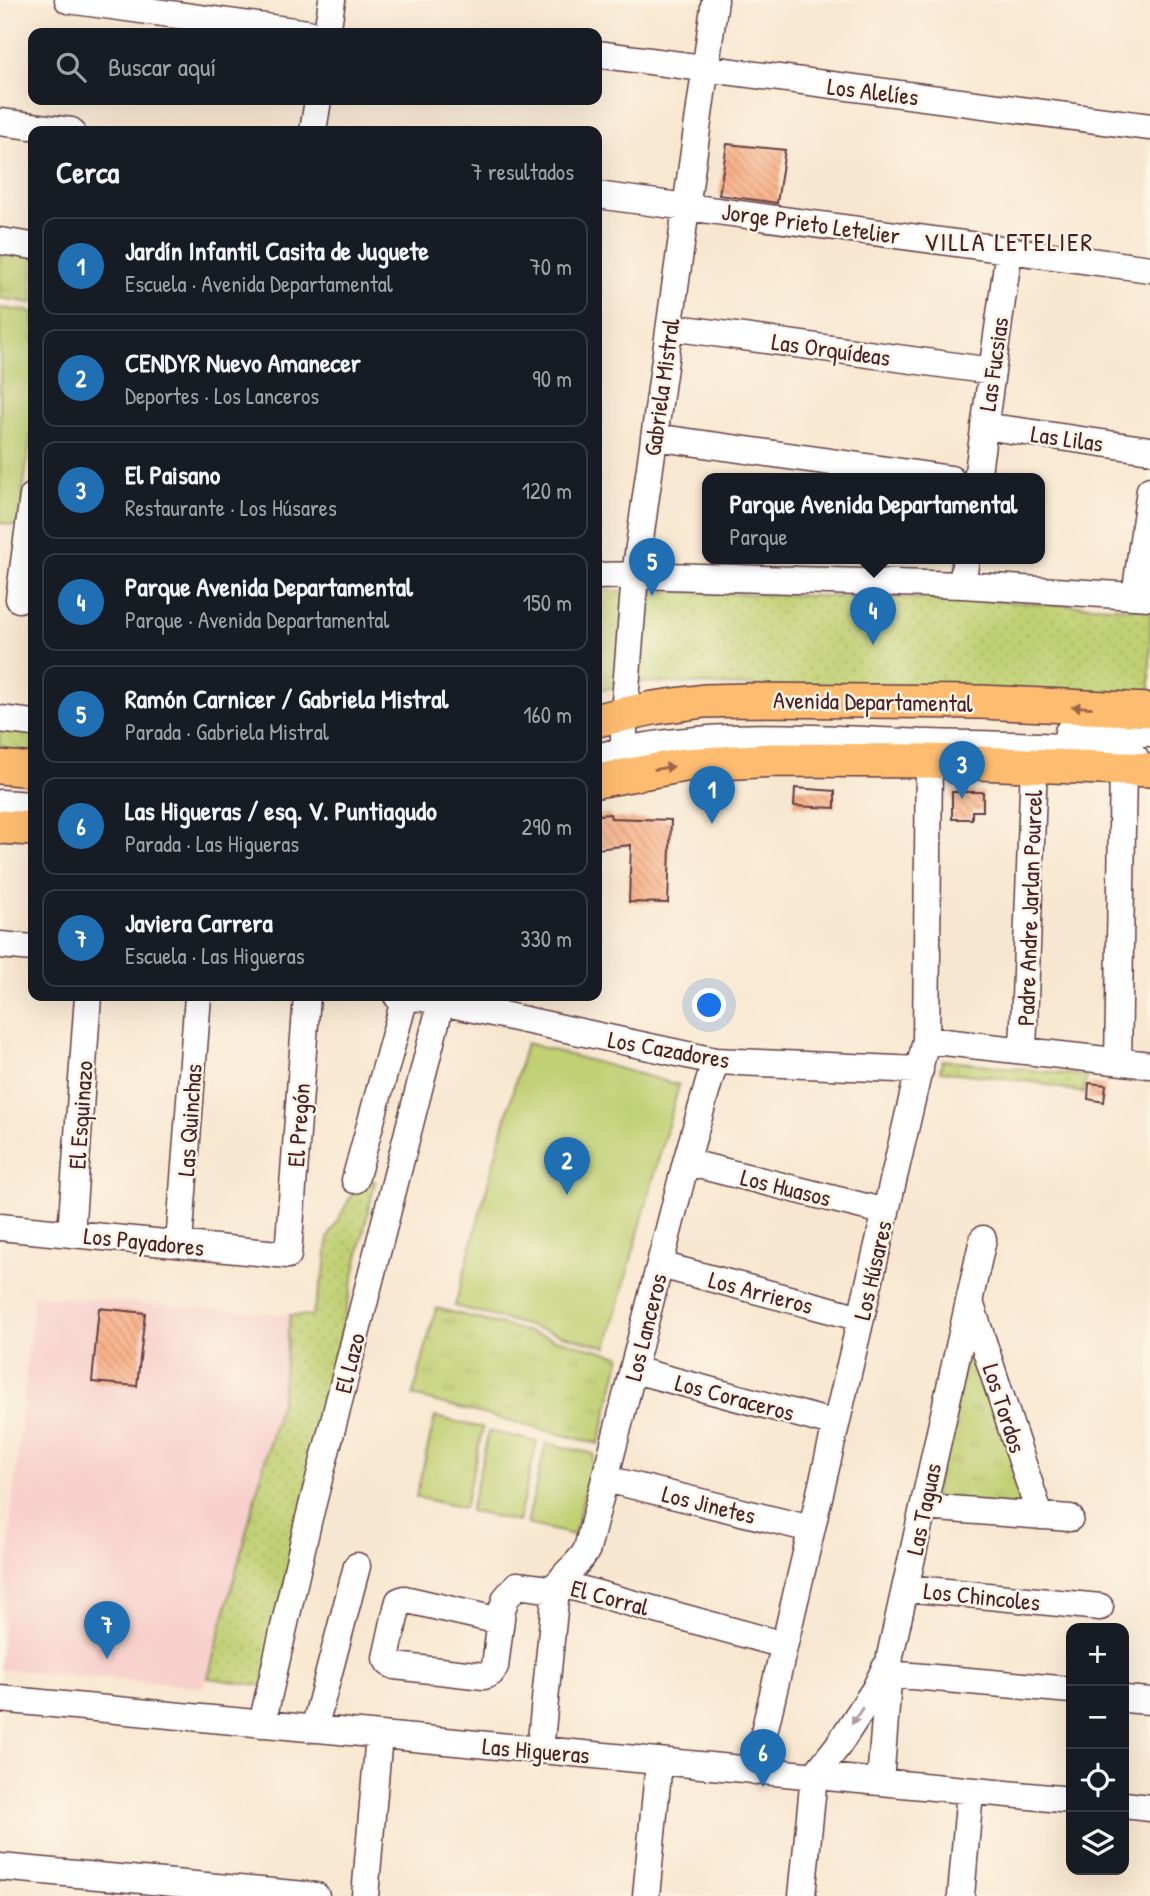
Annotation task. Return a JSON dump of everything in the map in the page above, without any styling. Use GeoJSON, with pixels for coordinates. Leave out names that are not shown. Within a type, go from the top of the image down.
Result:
{"type":"FeatureCollection","features":[{"type":"Feature","properties":{"kind":"main road","name":"Avenida Departamental"},"geometry":{"type":"LineString","coordinates":[[615,745],[704,701],[981,702],[1150,710]]}},
{"type":"Feature","properties":{"kind":"main road"},"geometry":{"type":"LineString","coordinates":[[615,745],[724,761],[929,761],[1141,766]]}},
{"type":"Feature","properties":{"kind":"main road"},"geometry":{"type":"LineString","coordinates":[[0,767],[28,770]]}},
{"type":"Feature","properties":{"kind":"main road"},"geometry":{"type":"LineString","coordinates":[[0,827],[28,829]]}},
{"type":"Feature","properties":{"kind":"street"},"geometry":{"type":"LineString","coordinates":[[68,0],[272,28]]}},
{"type":"Feature","properties":{"kind":"street"},"geometry":{"type":"LineString","coordinates":[[328,28],[331,0]]}},
{"type":"Feature","properties":{"kind":"street","name":"Gabriela Mistral"},"geometry":{"type":"LineString","coordinates":[[615,745],[635,575],[715,0]]}},
{"type":"Feature","properties":{"kind":"street","name":"Los Alelíes"},"geometry":{"type":"LineString","coordinates":[[602,55],[1150,127]]}},
{"type":"Feature","properties":{"kind":"street"},"geometry":{"type":"LineString","coordinates":[[314,126],[317,105]]}},
{"type":"Feature","properties":{"kind":"street"},"geometry":{"type":"LineString","coordinates":[[0,122],[32,126]]}},
{"type":"Feature","properties":{"kind":"street","name":"Jorge Prieto Letelier"},"geometry":{"type":"LineString","coordinates":[[602,196],[1150,269]]}},
{"type":"Feature","properties":{"kind":"street"},"geometry":{"type":"LineString","coordinates":[[0,241],[28,245]]}},
{"type":"Feature","properties":{"kind":"street","name":"Las Fucsias"},"geometry":{"type":"LineString","coordinates":[[978,473],[1009,250]]}},
{"type":"Feature","properties":{"kind":"street","name":"Las Orquídeas"},"geometry":{"type":"LineString","coordinates":[[670,327],[992,371]]}},
{"type":"Feature","properties":{"kind":"street","name":"Las Lilas"},"geometry":{"type":"LineString","coordinates":[[984,426],[1150,450]]}},
{"type":"Feature","properties":{"kind":"street"},"geometry":{"type":"LineString","coordinates":[[654,437],[909,473]]}},
{"type":"Feature","properties":{"kind":"street"},"geometry":{"type":"LineString","coordinates":[[602,576],[964,572],[1143,597],[1150,490]]}},
{"type":"Feature","properties":{"kind":"street"},"geometry":{"type":"LineString","coordinates":[[18,599],[28,530]]}},
{"type":"Feature","properties":{"kind":"street"},"geometry":{"type":"LineString","coordinates":[[0,719],[28,722]]}},
{"type":"Feature","properties":{"kind":"street"},"geometry":{"type":"LineString","coordinates":[[615,745],[716,722],[780,720],[1150,733]]}},
{"type":"Feature","properties":{"kind":"street"},"geometry":{"type":"LineString","coordinates":[[615,745],[769,737],[1040,746],[1111,752],[1141,766],[1118,1061]]}},
{"type":"Feature","properties":{"kind":"street","name":"Los Húsares"},"geometry":{"type":"LineString","coordinates":[[755,1771],[926,1040],[929,761]]}},
{"type":"Feature","properties":{"kind":"street","name":"Padre Andre Jarlan Pourcel"},"geometry":{"type":"LineString","coordinates":[[1023,1051],[1034,765]]}},
{"type":"Feature","properties":{"kind":"street"},"geometry":{"type":"LineString","coordinates":[[0,786],[28,788]]}},
{"type":"Feature","properties":{"kind":"street"},"geometry":{"type":"LineString","coordinates":[[0,803],[28,805]]}},
{"type":"Feature","properties":{"kind":"street"},"geometry":{"type":"LineString","coordinates":[[0,945],[28,948]]}},
{"type":"Feature","properties":{"kind":"street","name":"El Esquinazo"},"geometry":{"type":"LineString","coordinates":[[71,1234],[88,1001]]}},
{"type":"Feature","properties":{"kind":"street","name":"Las Quinchas"},"geometry":{"type":"LineString","coordinates":[[179,1244],[198,1001]]}},
{"type":"Feature","properties":{"kind":"street","name":"El Pregón"},"geometry":{"type":"LineString","coordinates":[[288,1255],[307,1001]]}},
{"type":"Feature","properties":{"kind":"street"},"geometry":{"type":"LineString","coordinates":[[355,1180],[417,1001]]}},
{"type":"Feature","properties":{"kind":"street","name":"El Lazo"},"geometry":{"type":"LineString","coordinates":[[262,1724],[308,1522],[417,1001]]}},
{"type":"Feature","properties":{"kind":"street","name":"Los Cazadores"},"geometry":{"type":"LineString","coordinates":[[432,1001],[715,1060],[920,1070]]}},
{"type":"Feature","properties":{"kind":"street"},"geometry":{"type":"LineString","coordinates":[[926,1040],[1150,1065]]}},
{"type":"Feature","properties":{"kind":"street","name":"Los Lanceros"},"geometry":{"type":"LineString","coordinates":[[557,1586],[564,1575],[582,1559],[587,1549],[686,1162],[715,1060]]}},
{"type":"Feature","properties":{"kind":"street","name":"Los Huasos"},"geometry":{"type":"LineString","coordinates":[[686,1162],[886,1212]]}},
{"type":"Feature","properties":{"kind":"street","name":"Los Payadores"},"geometry":{"type":"LineString","coordinates":[[0,1227],[288,1255]]}},
{"type":"Feature","properties":{"kind":"street","name":"Las Taguas"},"geometry":{"type":"LineString","coordinates":[[880,1783],[890,1665],[983,1239]]}},
{"type":"Feature","properties":{"kind":"street","name":"Los Arrieros"},"geometry":{"type":"LineString","coordinates":[[660,1265],[861,1318]]}},
{"type":"Feature","properties":{"kind":"street","name":"Los Tordos"},"geometry":{"type":"LineString","coordinates":[[969,1299],[1040,1516]]}},
{"type":"Feature","properties":{"kind":"street","name":"Los Coraceros"},"geometry":{"type":"LineString","coordinates":[[634,1370],[836,1424]]}},
{"type":"Feature","properties":{"kind":"street","name":"Los Jinetes"},"geometry":{"type":"LineString","coordinates":[[606,1479],[811,1529]]}},
{"type":"Feature","properties":{"kind":"street"},"geometry":{"type":"LineString","coordinates":[[924,1507],[1070,1518]]}},
{"type":"Feature","properties":{"kind":"street"},"geometry":{"type":"LineString","coordinates":[[314,1729],[356,1566]]}},
{"type":"Feature","properties":{"kind":"street"},"geometry":{"type":"LineString","coordinates":[[500,1621],[506,1598],[517,1586],[557,1586]]}},
{"type":"Feature","properties":{"kind":"street","name":"El Corral"},"geometry":{"type":"LineString","coordinates":[[540,1750],[557,1586],[784,1645]]}},
{"type":"Feature","properties":{"kind":"street","name":"Los Chincoles"},"geometry":{"type":"LineString","coordinates":[[906,1588],[1100,1607]]}},
{"type":"Feature","properties":{"kind":"street"},"geometry":{"type":"LineString","coordinates":[[803,1896],[814,1776],[837,1747],[890,1665],[1066,1689]]}},
{"type":"Feature","properties":{"kind":"street","name":"Las Higueras"},"geometry":{"type":"LineString","coordinates":[[0,1699],[1066,1800]]}},
{"type":"Feature","properties":{"kind":"street"},"geometry":{"type":"LineString","coordinates":[[1129,1699],[1150,1701]]}},
{"type":"Feature","properties":{"kind":"street"},"geometry":{"type":"LineString","coordinates":[[365,1896],[379,1735]]}},
{"type":"Feature","properties":{"kind":"street"},"geometry":{"type":"LineString","coordinates":[[646,1896],[659,1762]]}},
{"type":"Feature","properties":{"kind":"street"},"geometry":{"type":"LineString","coordinates":[[961,1896],[970,1791]]}},
{"type":"Feature","properties":{"kind":"street"},"geometry":{"type":"LineString","coordinates":[[1129,1806],[1150,1808]]}},
{"type":"Feature","properties":{"kind":"street"},"geometry":{"type":"LineString","coordinates":[[0,1867],[48,1884],[316,1896]]}},
{"type":"Feature","properties":{"kind":"shaded area"},"geometry":{"type":"Polygon","coordinates":[[[34,1295],[290,1315],[282,1395],[208,1678],[202,1687],[0,1669],[11,1521],[34,1295]]]}},
{"type":"Feature","properties":{"kind":"green space"},"geometry":{"type":"Polygon","coordinates":[[[0,248],[28,252],[28,302],[0,298],[0,248]]]}},
{"type":"Feature","properties":{"kind":"green space"},"geometry":{"type":"Polygon","coordinates":[[[0,308],[28,311],[28,455],[18,526],[0,523],[0,308]]]}},
{"type":"Feature","properties":{"kind":"green space"},"geometry":{"type":"Polygon","coordinates":[[[602,591],[972,600],[1150,609],[1150,702],[647,682],[602,689],[602,591]]]}},
{"type":"Feature","properties":{"kind":"green space"},"geometry":{"type":"Polygon","coordinates":[[[0,726],[28,729],[28,752],[0,751],[0,726]]]}},
{"type":"Feature","properties":{"kind":"green space"},"geometry":{"type":"Polygon","coordinates":[[[526,1043],[679,1085],[607,1347],[455,1306],[526,1043]]]}},
{"type":"Feature","properties":{"kind":"green space"},"geometry":{"type":"Polygon","coordinates":[[[943,1060],[1087,1076],[1083,1093],[1034,1082],[940,1071],[943,1060]]]}},
{"type":"Feature","properties":{"kind":"green space"},"geometry":{"type":"Polygon","coordinates":[[[361,1178],[375,1181],[263,1686],[208,1678],[282,1395],[290,1315],[312,1316],[326,1265],[328,1238],[361,1178]]]}},
{"type":"Feature","properties":{"kind":"green space"},"geometry":{"type":"Polygon","coordinates":[[[436,1308],[621,1356],[599,1444],[413,1396],[436,1308]]]}},
{"type":"Feature","properties":{"kind":"green space"},"geometry":{"type":"Polygon","coordinates":[[[972,1335],[1028,1507],[933,1499],[972,1335]]]}},
{"type":"Feature","properties":{"kind":"green space"},"geometry":{"type":"Polygon","coordinates":[[[435,1417],[483,1428],[464,1508],[416,1497],[435,1417]]]}},
{"type":"Feature","properties":{"kind":"green space"},"geometry":{"type":"Polygon","coordinates":[[[489,1431],[537,1442],[518,1522],[470,1511],[489,1431]]]}},
{"type":"Feature","properties":{"kind":"green space"},"geometry":{"type":"Polygon","coordinates":[[[546,1443],[594,1454],[574,1535],[527,1524],[546,1443]]]}},
{"type":"Feature","properties":{"kind":"building"},"geometry":{"type":"Polygon","coordinates":[[[727,144],[785,150],[777,203],[719,195],[727,144]]]}},
{"type":"Feature","properties":{"kind":"building"},"geometry":{"type":"Polygon","coordinates":[[[795,788],[835,791],[835,808],[794,806],[795,788]]]}},
{"type":"Feature","properties":{"kind":"building"},"geometry":{"type":"Polygon","coordinates":[[[952,792],[983,792],[983,811],[972,811],[972,819],[952,819],[952,792]]]}},
{"type":"Feature","properties":{"kind":"building"},"geometry":{"type":"Polygon","coordinates":[[[610,814],[611,818],[671,820],[668,903],[629,902],[631,845],[602,848],[602,815],[610,814]]]}},
{"type":"Feature","properties":{"kind":"building"},"geometry":{"type":"Polygon","coordinates":[[[1089,1083],[1106,1085],[1104,1102],[1088,1099],[1089,1083]]]}},
{"type":"Feature","properties":{"kind":"building"},"geometry":{"type":"Polygon","coordinates":[[[99,1308],[145,1313],[137,1386],[92,1382],[99,1308]]]}},
{"type":"Feature","properties":{"kind":"place","name":"Ramón Carnicer / Gabriela Mistral"},"geometry":{"type":"Point","coordinates":[652,596]}},
{"type":"Feature","properties":{"kind":"place","name":"Parque Avenida Departamental"},"geometry":{"type":"Point","coordinates":[873,645]}},
{"type":"Feature","properties":{"kind":"place","name":"El Paisano"},"geometry":{"type":"Point","coordinates":[962,799]}},
{"type":"Feature","properties":{"kind":"place","name":"Jardín Infantil Casita de Juguete"},"geometry":{"type":"Point","coordinates":[712,824]}},
{"type":"Feature","properties":{"kind":"place","name":"CENDYR Nuevo Amanecer"},"geometry":{"type":"Point","coordinates":[567,1195]}},
{"type":"Feature","properties":{"kind":"place","name":"Javiera Carrera"},"geometry":{"type":"Point","coordinates":[107,1659]}},
{"type":"Feature","properties":{"kind":"place","name":"Las Higueras / esq. V. Puntiagudo"},"geometry":{"type":"Point","coordinates":[763,1787]}},
{"type":"Feature","properties":{"kind":"district","name":"VILLA LETELIER"},"geometry":{"type":"Point","coordinates":[1009,241]}}]}
